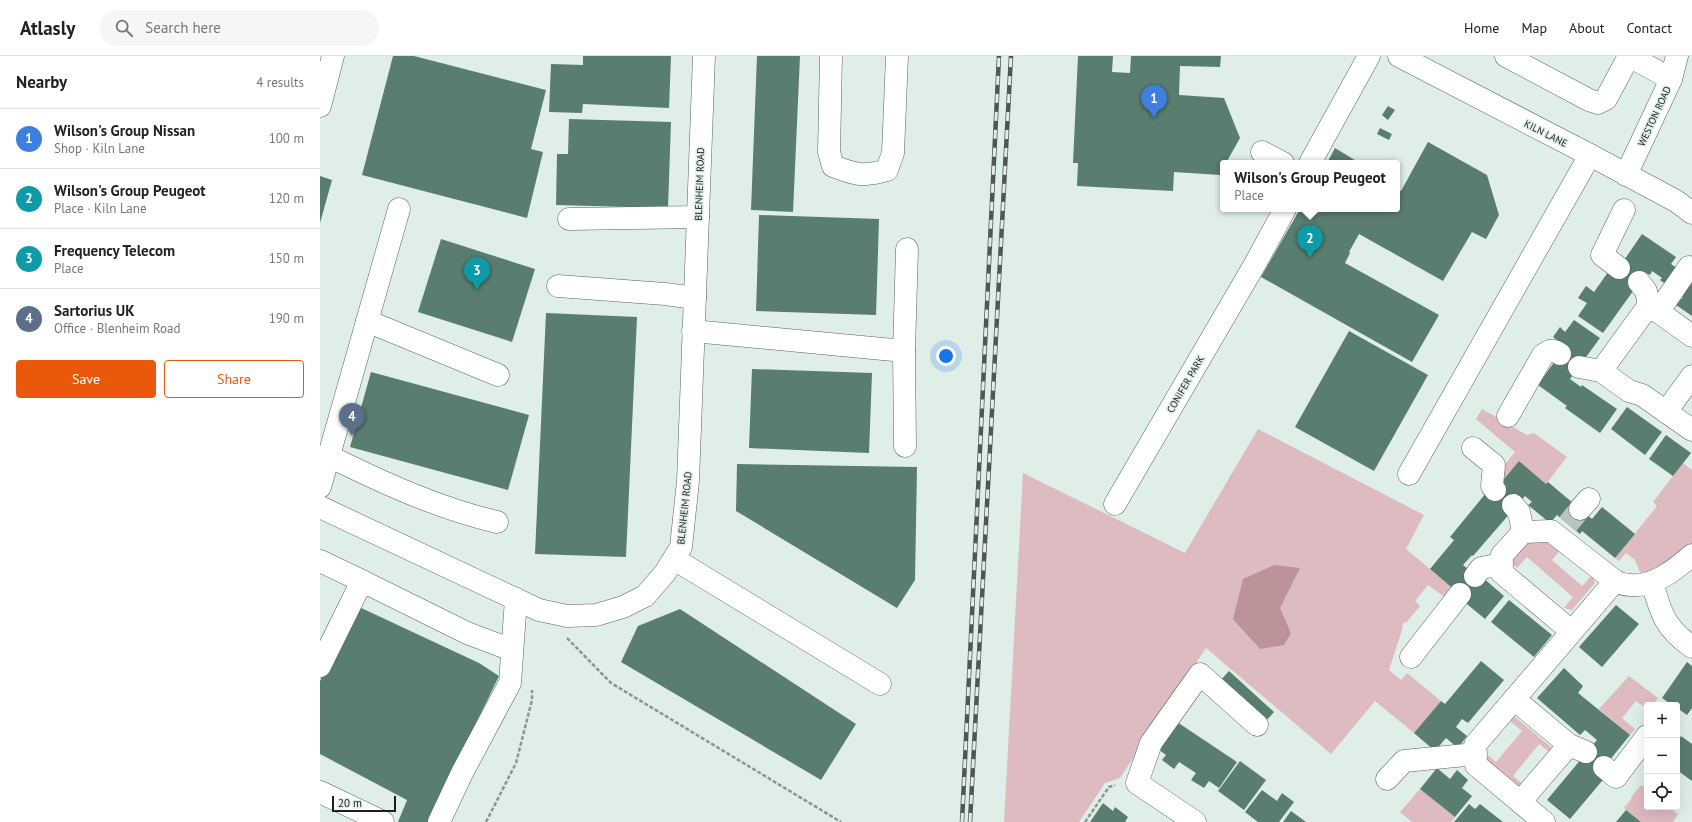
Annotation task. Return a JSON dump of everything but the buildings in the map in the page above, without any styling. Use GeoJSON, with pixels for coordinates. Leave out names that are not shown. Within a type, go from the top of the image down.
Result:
{"type":"FeatureCollection","features":[{"type":"Feature","properties":{"kind":"street"},"geometry":{"type":"LineString","coordinates":[[320,106],[333,56]]}},
{"type":"Feature","properties":{"kind":"street","name":"BLENHEIM ROAD"},"geometry":{"type":"LineString","coordinates":[[320,503],[539,610],[567,616],[596,615],[623,607],[645,596],[665,573],[680,548],[688,481],[704,56]]}},
{"type":"Feature","properties":{"kind":"street"},"geometry":{"type":"LineString","coordinates":[[831,56],[829,152],[833,166],[850,173],[868,175],[887,170],[893,153],[897,56]]}},
{"type":"Feature","properties":{"kind":"street"},"geometry":{"type":"LineString","coordinates":[[1312,160],[1369,56]]}},
{"type":"Feature","properties":{"kind":"street","name":"KILN LANE"},"geometry":{"type":"LineString","coordinates":[[1399,56],[1626,174],[1676,201],[1692,213]]}},
{"type":"Feature","properties":{"kind":"street"},"geometry":{"type":"LineString","coordinates":[[1506,56],[1589,100],[1598,103],[1606,99],[1629,56],[1671,79]]}},
{"type":"Feature","properties":{"kind":"street","name":"WESTON ROAD"},"geometry":{"type":"LineString","coordinates":[[1626,174],[1671,79],[1677,56]]}},
{"type":"Feature","properties":{"kind":"street"},"geometry":{"type":"LineString","coordinates":[[1262,152],[1277,160]]}},
{"type":"Feature","properties":{"kind":"street"},"geometry":{"type":"LineString","coordinates":[[1409,474],[1590,155]]}},
{"type":"Feature","properties":{"kind":"street"},"geometry":{"type":"LineString","coordinates":[[320,503],[328,442],[367,322],[399,209]]}},
{"type":"Feature","properties":{"kind":"street"},"geometry":{"type":"LineString","coordinates":[[1619,268],[1602,254],[1624,210]]}},
{"type":"Feature","properties":{"kind":"street","name":"CONIFER PARK"},"geometry":{"type":"LineString","coordinates":[[1115,504],[1255,264],[1283,212]]}},
{"type":"Feature","properties":{"kind":"street"},"geometry":{"type":"LineString","coordinates":[[569,218],[698,217]]}},
{"type":"Feature","properties":{"kind":"street"},"geometry":{"type":"LineString","coordinates":[[905,446],[904,351],[907,249]]}},
{"type":"Feature","properties":{"kind":"street"},"geometry":{"type":"LineString","coordinates":[[1601,371],[1689,267]]}},
{"type":"Feature","properties":{"kind":"street"},"geometry":{"type":"LineString","coordinates":[[1639,282],[1646,291],[1654,308],[1692,336]]}},
{"type":"Feature","properties":{"kind":"street"},"geometry":{"type":"LineString","coordinates":[[558,286],[665,294],[695,298]]}},
{"type":"Feature","properties":{"kind":"street"},"geometry":{"type":"LineString","coordinates":[[367,322],[498,375]]}},
{"type":"Feature","properties":{"kind":"street"},"geometry":{"type":"LineString","coordinates":[[693,331],[904,351]]}},
{"type":"Feature","properties":{"kind":"street"},"geometry":{"type":"LineString","coordinates":[[1508,416],[1543,354],[1549,350],[1556,350],[1560,354]]}},
{"type":"Feature","properties":{"kind":"street"},"geometry":{"type":"LineString","coordinates":[[1579,367],[1601,371],[1629,390],[1642,395],[1692,430]]}},
{"type":"Feature","properties":{"kind":"street"},"geometry":{"type":"LineString","coordinates":[[1666,412],[1692,376]]}},
{"type":"Feature","properties":{"kind":"street"},"geometry":{"type":"LineString","coordinates":[[328,442],[382,482],[466,515],[497,522]]}},
{"type":"Feature","properties":{"kind":"street"},"geometry":{"type":"LineString","coordinates":[[1473,448],[1494,466],[1492,486],[1495,490]]}},
{"type":"Feature","properties":{"kind":"street"},"geometry":{"type":"LineString","coordinates":[[1513,505],[1520,512],[1523,532]]}},
{"type":"Feature","properties":{"kind":"street"},"geometry":{"type":"LineString","coordinates":[[1571,631],[1501,572],[1502,555],[1523,532],[1551,531],[1574,517],[1614,581],[1630,586],[1652,582],[1668,574],[1692,555]]}},
{"type":"Feature","properties":{"kind":"street"},"geometry":{"type":"LineString","coordinates":[[674,559],[880,684]]}},
{"type":"Feature","properties":{"kind":"street"},"geometry":{"type":"LineString","coordinates":[[320,561],[468,633],[512,650]]}},
{"type":"Feature","properties":{"kind":"street"},"geometry":{"type":"LineString","coordinates":[[1475,576],[1481,568],[1502,564]]}},
{"type":"Feature","properties":{"kind":"street"},"geometry":{"type":"LineString","coordinates":[[320,666],[329,626],[362,581]]}},
{"type":"Feature","properties":{"kind":"street"},"geometry":{"type":"LineString","coordinates":[[1544,822],[1520,802],[1476,760],[1475,745],[1614,581]]}},
{"type":"Feature","properties":{"kind":"street"},"geometry":{"type":"LineString","coordinates":[[1652,582],[1664,619],[1672,630],[1692,647]]}},
{"type":"Feature","properties":{"kind":"street"},"geometry":{"type":"LineString","coordinates":[[1410,657],[1460,594]]}},
{"type":"Feature","properties":{"kind":"street"},"geometry":{"type":"LineString","coordinates":[[439,822],[462,773],[510,683],[516,599]]}},
{"type":"Feature","properties":{"kind":"street"},"geometry":{"type":"LineString","coordinates":[[1195,822],[1137,783],[1151,743],[1200,674],[1257,725]]}},
{"type":"Feature","properties":{"kind":"street"},"geometry":{"type":"LineString","coordinates":[[1514,699],[1578,748],[1520,802]]}},
{"type":"Feature","properties":{"kind":"street"},"geometry":{"type":"LineString","coordinates":[[1604,767],[1616,777],[1645,738]]}},
{"type":"Feature","properties":{"kind":"street"},"geometry":{"type":"LineString","coordinates":[[1387,780],[1404,761],[1476,760]]}},
{"type":"Feature","properties":{"kind":"street"},"geometry":{"type":"LineString","coordinates":[[320,792],[383,822]]}},
{"type":"Feature","properties":{"kind":"path"},"geometry":{"type":"LineString","coordinates":[[539,610],[611,683],[841,822]]}},
{"type":"Feature","properties":{"kind":"path"},"geometry":{"type":"LineString","coordinates":[[486,822],[516,763],[532,700],[532,685]]}},
{"type":"Feature","properties":{"kind":"path"},"geometry":{"type":"LineString","coordinates":[[1085,822],[1109,788],[1122,781],[1137,783]]}},
{"type":"Feature","properties":{"kind":"shaded area"},"geometry":{"type":"Polygon","coordinates":[[[1482,409],[1527,435],[1534,433],[1567,457],[1546,484],[1519,461],[1500,484],[1501,469],[1515,452],[1476,419],[1482,409]]]}},
{"type":"Feature","properties":{"kind":"shaded area"},"geometry":{"type":"Polygon","coordinates":[[[1258,429],[1424,515],[1406,549],[1456,591],[1446,598],[1428,585],[1415,601],[1420,606],[1406,623],[1403,622],[1402,630],[1389,670],[1401,680],[1407,673],[1441,701],[1414,733],[1375,701],[1331,754],[1206,648],[1120,778],[1105,783],[1079,822],[1004,822],[1023,473],[1185,553],[1258,429]]]}},
{"type":"Feature","properties":{"kind":"shaded area"},"geometry":{"type":"Polygon","coordinates":[[[1683,463],[1692,470],[1692,544],[1676,559],[1642,577],[1635,560],[1626,553],[1619,561],[1615,558],[1657,506],[1653,502],[1683,463]]]}},
{"type":"Feature","properties":{"kind":"shaded area"},"geometry":{"type":"Polygon","coordinates":[[[1553,540],[1562,548],[1552,560],[1582,586],[1592,575],[1595,583],[1572,610],[1564,608],[1573,597],[1527,557],[1517,568],[1510,562],[1519,544],[1553,540]]]}},
{"type":"Feature","properties":{"kind":"shaded area"},"geometry":{"type":"Polygon","coordinates":[[[1274,565],[1300,568],[1280,608],[1291,633],[1284,645],[1260,649],[1233,619],[1243,579],[1274,565]]]}},
{"type":"Feature","properties":{"kind":"shaded area"},"geometry":{"type":"Polygon","coordinates":[[[1629,676],[1658,698],[1655,702],[1644,702],[1644,707],[1636,701],[1622,718],[1635,729],[1630,735],[1599,709],[1629,676]]]}},
{"type":"Feature","properties":{"kind":"shaded area"},"geometry":{"type":"Polygon","coordinates":[[[1515,717],[1551,747],[1551,753],[1539,744],[1513,776],[1524,785],[1518,787],[1482,756],[1483,751],[1496,762],[1522,731],[1509,720],[1515,717]]]}},
{"type":"Feature","properties":{"kind":"shaded area"},"geometry":{"type":"Polygon","coordinates":[[[1641,785],[1644,787],[1644,810],[1673,810],[1678,814],[1673,822],[1641,822],[1624,808],[1632,798],[1631,797],[1641,785]]]}},
{"type":"Feature","properties":{"kind":"shaded area"},"geometry":{"type":"Polygon","coordinates":[[[1420,789],[1455,817],[1451,822],[1412,822],[1400,812],[1420,789]]]}},
{"type":"Feature","properties":{"kind":"tunnel"},"geometry":{"type":"LineString","coordinates":[[1568,524],[1580,509]]}},
{"type":"Feature","properties":{"kind":"railway"},"geometry":{"type":"LineString","coordinates":[[962,822],[999,56]]}},
{"type":"Feature","properties":{"kind":"railway"},"geometry":{"type":"LineString","coordinates":[[970,822],[1011,56]]}},
{"type":"Feature","properties":{"kind":"place","name":"Wilson's Group Nissan"},"geometry":{"type":"Point","coordinates":[1154,118]}},
{"type":"Feature","properties":{"kind":"place","name":"Wilson's Group Peugeot"},"geometry":{"type":"Point","coordinates":[1310,258]}},
{"type":"Feature","properties":{"kind":"place","name":"Frequency Telecom"},"geometry":{"type":"Point","coordinates":[477,290]}},
{"type":"Feature","properties":{"kind":"place","name":"Sartorius UK"},"geometry":{"type":"Point","coordinates":[352,436]}}]}
